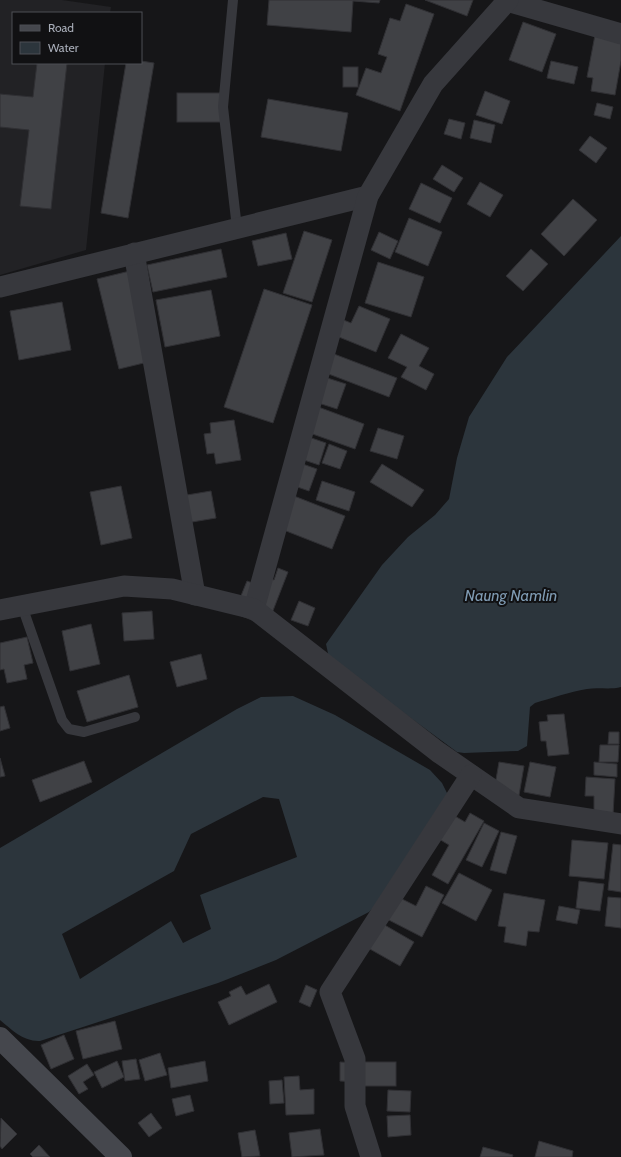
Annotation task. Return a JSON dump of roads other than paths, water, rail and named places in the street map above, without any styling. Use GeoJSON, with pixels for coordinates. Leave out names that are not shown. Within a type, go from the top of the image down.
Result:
{"type":"FeatureCollection","features":[{"type":"Feature","properties":{"kind":"main road"},"geometry":{"type":"LineString","coordinates":[[0,1038],[121,1157]]}},
{"type":"Feature","properties":{"kind":"street"},"geometry":{"type":"LineString","coordinates":[[254,608],[368,196],[433,84],[507,1],[621,34]]}},
{"type":"Feature","properties":{"kind":"street"},"geometry":{"type":"LineString","coordinates":[[0,287],[368,196]]}},
{"type":"Feature","properties":{"kind":"street"},"geometry":{"type":"LineString","coordinates":[[134,253],[195,595]]}},
{"type":"Feature","properties":{"kind":"street"},"geometry":{"type":"LineString","coordinates":[[0,610],[124,586],[172,589],[254,608],[438,752],[519,808],[621,824]]}},
{"type":"Feature","properties":{"kind":"street"},"geometry":{"type":"LineString","coordinates":[[371,1157],[355,1106],[355,1059],[330,992],[472,776]]}},
{"type":"Feature","properties":{"kind":"lane"},"geometry":{"type":"LineString","coordinates":[[233,0],[223,107],[237,228]]}},
{"type":"Feature","properties":{"kind":"lane"},"geometry":{"type":"LineString","coordinates":[[22,606],[62,720],[69,729],[84,732],[135,717]]}},
{"type":"Feature","properties":{"kind":"water","name":"Naung Namlin"},"geometry":{"type":"Polygon","coordinates":[[[621,236],[621,687],[587,689],[567,693],[535,703],[530,707],[527,746],[518,751],[457,752],[329,658],[326,644],[382,565],[408,537],[435,515],[449,499],[457,458],[469,417],[507,357],[621,236]]]}},
{"type":"Feature","properties":{"kind":"water"},"geometry":{"type":"Polygon","coordinates":[[[293,696],[335,715],[430,770],[442,783],[448,795],[389,892],[369,912],[276,960],[218,983],[40,1041],[29,1040],[14,1031],[0,1020],[0,848],[237,709],[261,697],[293,696]],[[263,797],[191,834],[174,871],[62,934],[80,979],[171,921],[183,943],[211,929],[200,895],[297,857],[279,799],[263,797]]]}}]}
